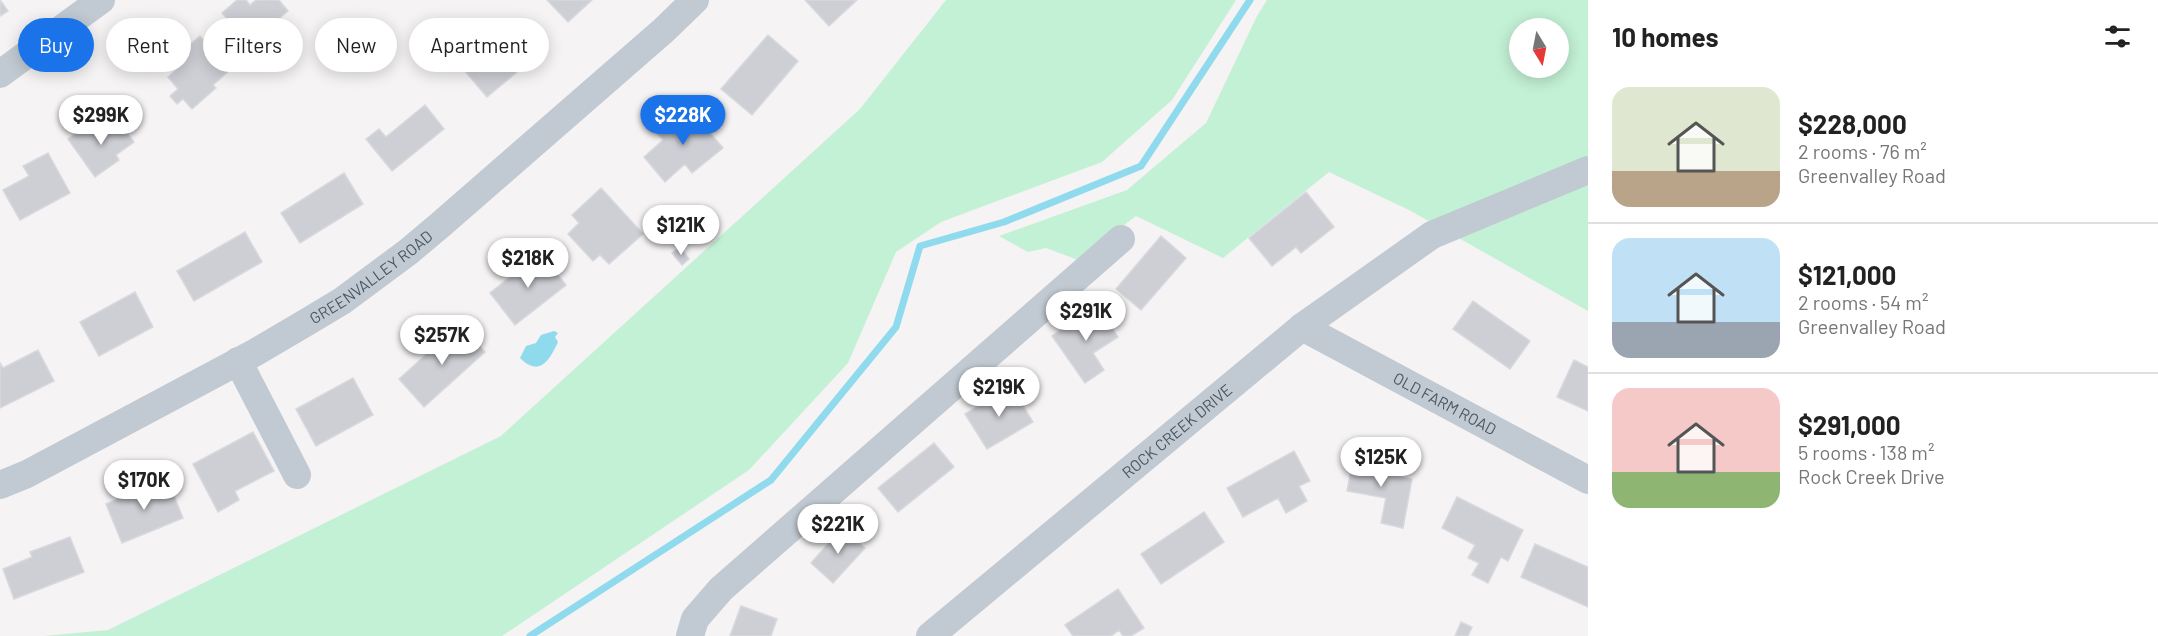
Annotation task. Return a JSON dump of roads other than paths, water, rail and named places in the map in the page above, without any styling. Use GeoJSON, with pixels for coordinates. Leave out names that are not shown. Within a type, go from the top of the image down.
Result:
{"type":"FeatureCollection","features":[{"type":"Feature","properties":{"kind":"street"},"geometry":{"type":"LineString","coordinates":[[0,74],[101,0]]}},
{"type":"Feature","properties":{"kind":"street","name":"GREENVALLEY ROAD"},"geometry":{"type":"LineString","coordinates":[[0,485],[27,474],[238,361],[342,300],[408,252],[655,38],[695,0]]}},
{"type":"Feature","properties":{"kind":"street","name":"ROCK CREEK DRIVE"},"geometry":{"type":"LineString","coordinates":[[930,636],[1302,327],[1432,235],[1588,170]]}},
{"type":"Feature","properties":{"kind":"street"},"geometry":{"type":"LineString","coordinates":[[690,636],[695,619],[721,589],[1121,239]]}},
{"type":"Feature","properties":{"kind":"street","name":"OLD FARM ROAD"},"geometry":{"type":"LineString","coordinates":[[1302,327],[1588,480]]}},
{"type":"Feature","properties":{"kind":"street"},"geometry":{"type":"LineString","coordinates":[[238,361],[297,475]]}},
{"type":"Feature","properties":{"kind":"water"},"geometry":{"type":"Polygon","coordinates":[[[554,331],[558,333],[555,337],[558,342],[544,364],[533,366],[520,358],[526,346],[536,343],[541,335],[554,331]]]}},
{"type":"Feature","properties":{"kind":"waterway"},"geometry":{"type":"LineString","coordinates":[[530,636],[771,480],[896,327],[920,246],[1004,222],[1141,166],[1250,0]]}}]}
